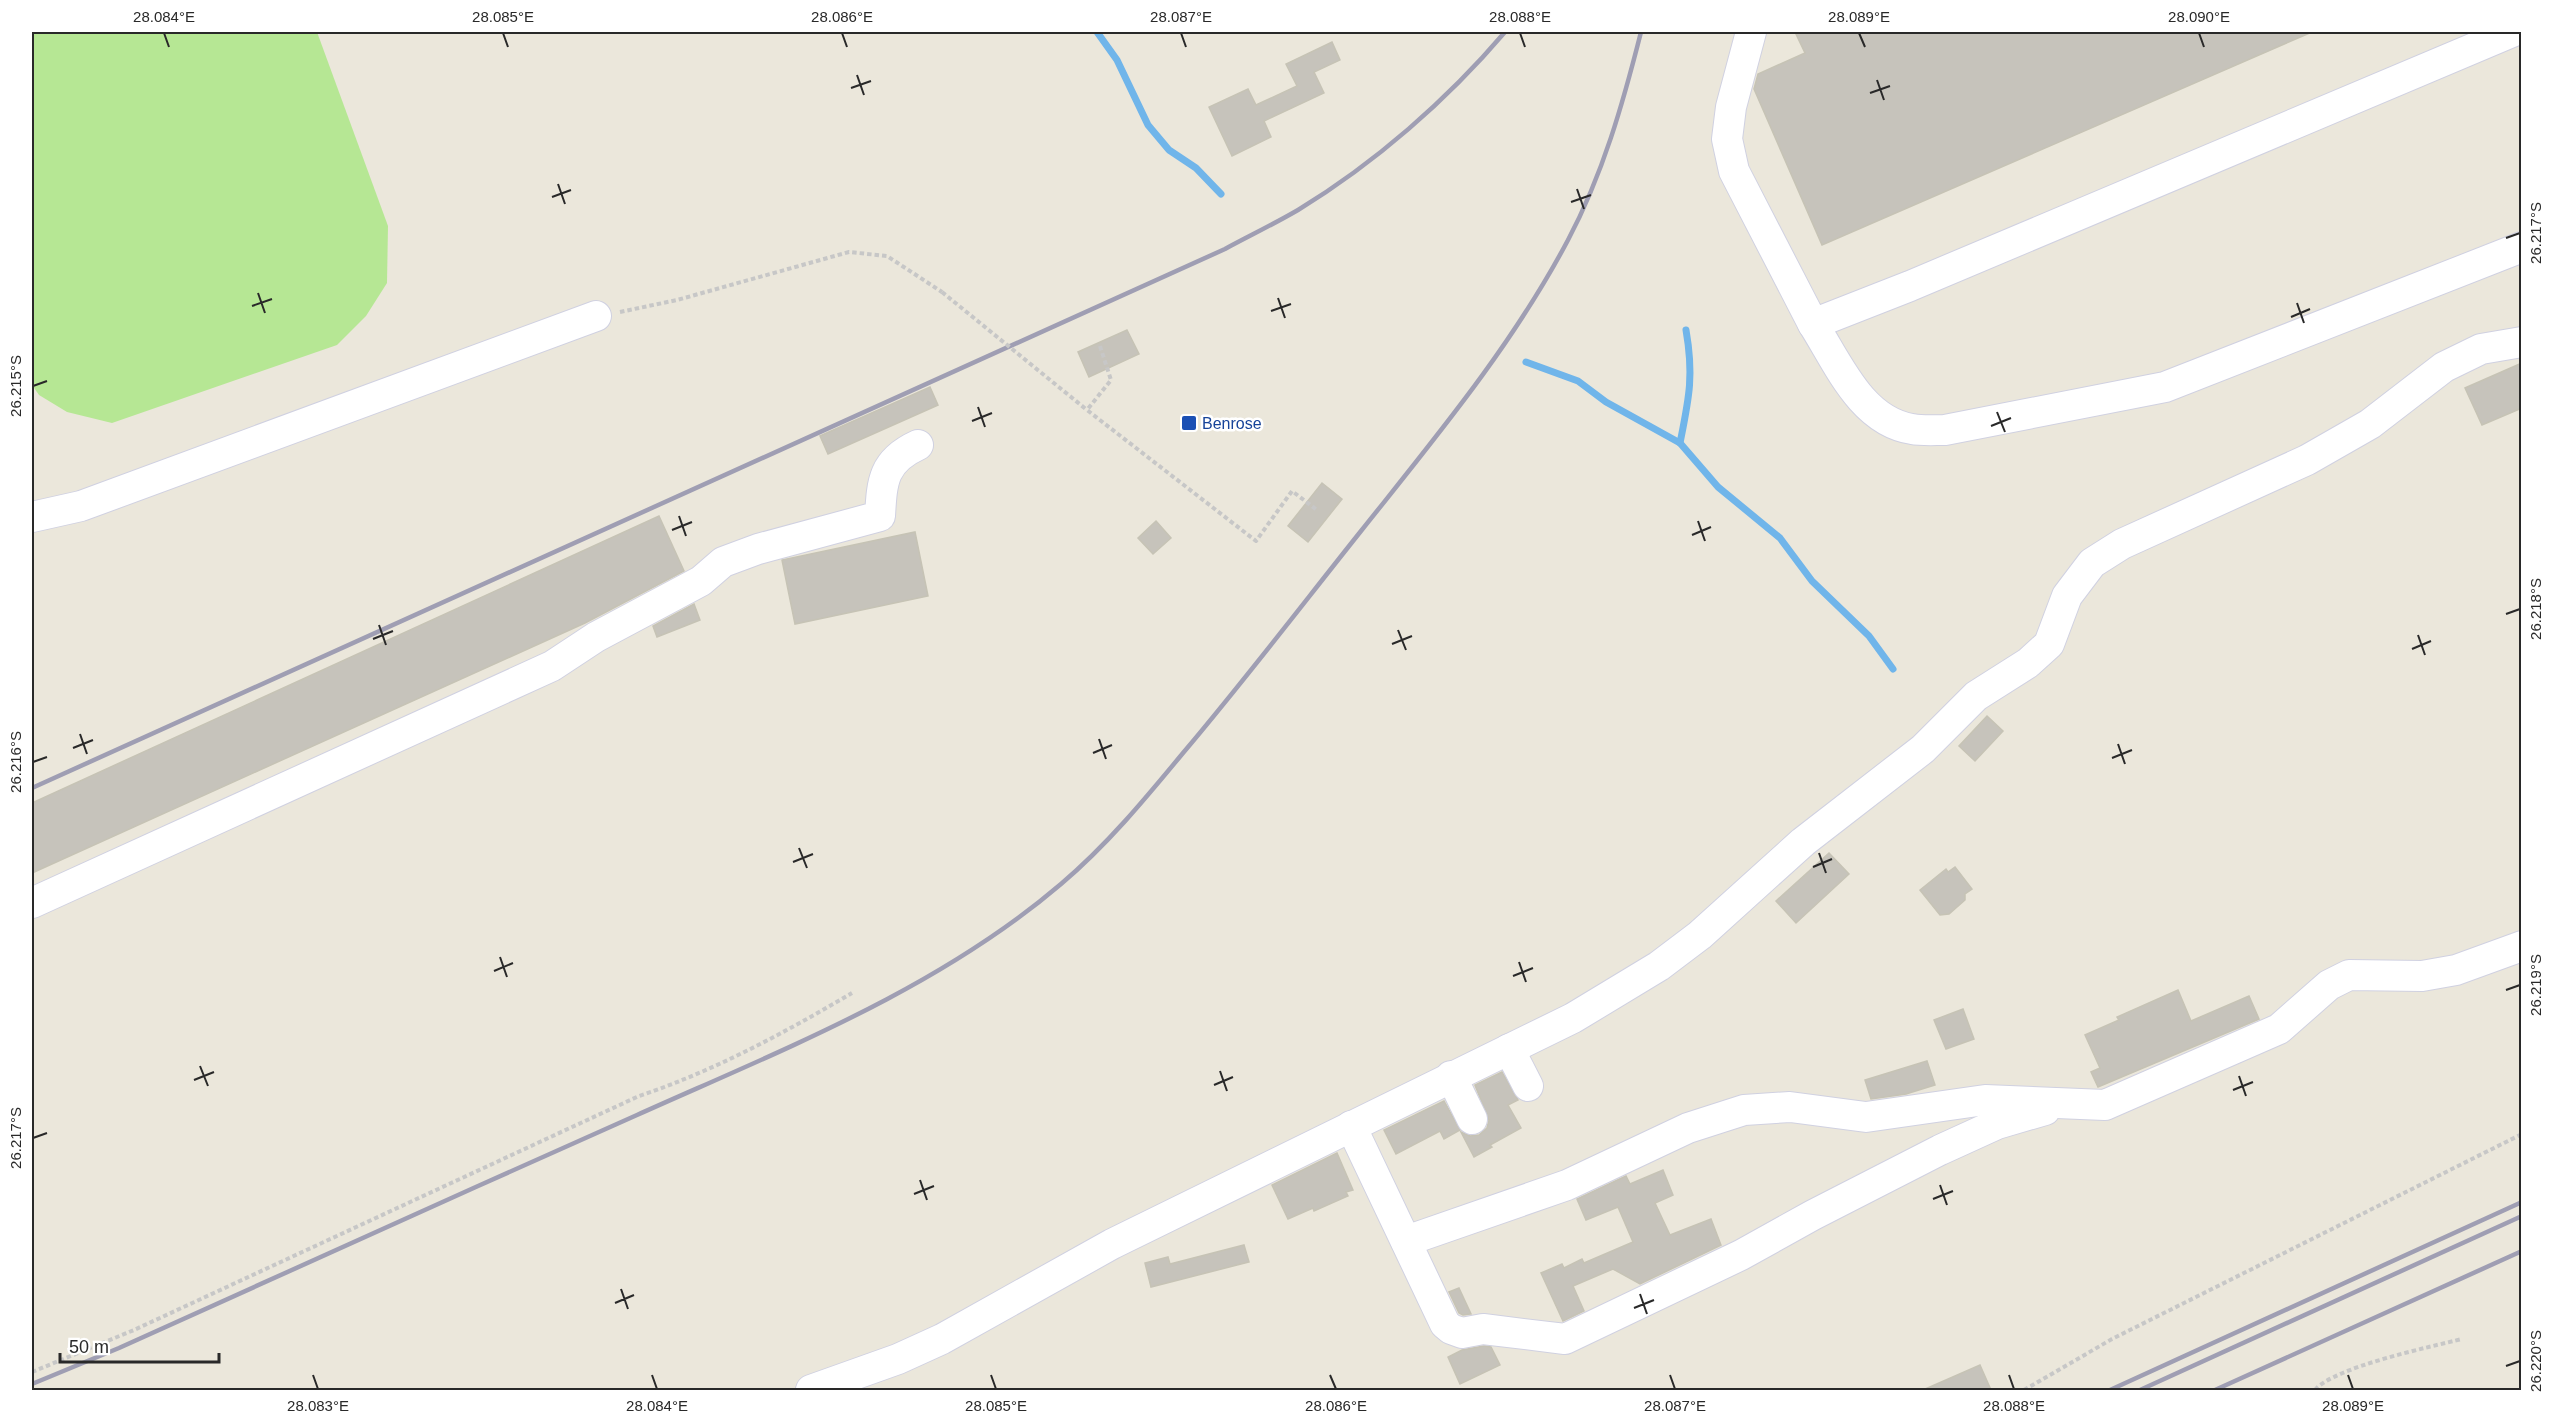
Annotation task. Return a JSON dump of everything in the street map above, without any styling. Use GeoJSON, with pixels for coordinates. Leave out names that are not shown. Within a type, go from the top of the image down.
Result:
{"type":"FeatureCollection","features":[{"type":"Feature","properties":{"kind":"street"},"geometry":{"type":"LineString","coordinates":[[1751,32],[1731,107],[1727,139],[1734,171],[1814,324],[1861,400],[1882,417],[1911,429],[1945,430],[2165,387],[2522,247]]}},
{"type":"Feature","properties":{"kind":"street"},"geometry":{"type":"LineString","coordinates":[[1814,324],[2512,32]]}},
{"type":"Feature","properties":{"kind":"street"},"geometry":{"type":"LineString","coordinates":[[32,518],[81,506],[596,316]]}},
{"type":"Feature","properties":{"kind":"street"},"geometry":{"type":"LineString","coordinates":[[811,1390],[898,1359],[942,1339],[1112,1244],[1573,1018],[1659,966],[1700,935],[1803,842],[1923,749],[1976,696],[2028,663],[2049,644],[2067,596],[2092,563],[2122,544],[2307,460],[2370,424],[2444,367],[2481,350],[2522,342]]}},
{"type":"Feature","properties":{"kind":"street"},"geometry":{"type":"LineString","coordinates":[[32,903],[552,666],[596,637],[701,581],[723,562],[758,549],[880,516],[881,490],[888,466],[901,453],[918,445]]}},
{"type":"Feature","properties":{"kind":"street"},"geometry":{"type":"LineString","coordinates":[[1407,1241],[1567,1185],[1688,1128],[1744,1110],[1790,1107],[1866,1117],[1985,1100],[2105,1105],[2279,1029],[2329,985],[2349,975],[2422,976],[2456,970],[2522,946]]}},
{"type":"Feature","properties":{"kind":"street"},"geometry":{"type":"LineString","coordinates":[[1509,1049],[1528,1086]]}},
{"type":"Feature","properties":{"kind":"street"},"geometry":{"type":"LineString","coordinates":[[1451,1077],[1472,1119]]}},
{"type":"Feature","properties":{"kind":"street"},"geometry":{"type":"LineString","coordinates":[[1351,1126],[1439,1313],[1451,1329],[1462,1333],[1483,1329],[1565,1340],[1741,1256],[1813,1215],[1988,1128],[2030,1112],[2077,1104]]}},
{"type":"Feature","properties":{"kind":"path"},"geometry":{"type":"LineString","coordinates":[[596,316],[677,300],[849,252],[887,256],[942,292],[1087,411],[1256,541],[1292,492],[1317,510]]}},
{"type":"Feature","properties":{"kind":"path"},"geometry":{"type":"LineString","coordinates":[[1087,411],[1111,380],[1100,346]]}},
{"type":"Feature","properties":{"kind":"path"},"geometry":{"type":"LineString","coordinates":[[32,1372],[134,1329],[639,1096],[677,1083],[744,1053],[852,993]]}},
{"type":"Feature","properties":{"kind":"path"},"geometry":{"type":"LineString","coordinates":[[2024,1390],[2112,1339],[2522,1134]]}},
{"type":"Feature","properties":{"kind":"path"},"geometry":{"type":"LineString","coordinates":[[2315,1390],[2320,1384],[2360,1367],[2462,1339]]}},
{"type":"Feature","properties":{"kind":"green space"},"geometry":{"type":"Polygon","coordinates":[[[32,32],[317,32],[388,226],[387,283],[366,316],[337,345],[112,423],[67,412],[39,395],[32,385],[32,32]]]}},
{"type":"Feature","properties":{"kind":"building"},"geometry":{"type":"Polygon","coordinates":[[[1795,32],[2312,32],[1822,245],[1754,89],[1758,74],[1805,53],[1795,32]]]}},
{"type":"Feature","properties":{"kind":"building"},"geometry":{"type":"Polygon","coordinates":[[[1332,42],[1340,60],[1314,72],[1324,93],[1264,121],[1271,137],[1232,156],[1209,107],[1248,89],[1256,105],[1297,86],[1286,64],[1332,42]]]}},
{"type":"Feature","properties":{"kind":"building"},"geometry":{"type":"Polygon","coordinates":[[[1127,330],[1139,354],[1089,377],[1078,352],[1127,330]]]}},
{"type":"Feature","properties":{"kind":"building"},"geometry":{"type":"Polygon","coordinates":[[[2522,363],[2522,408],[2482,425],[2465,388],[2522,363]]]}},
{"type":"Feature","properties":{"kind":"building"},"geometry":{"type":"Polygon","coordinates":[[[930,387],[938,405],[828,454],[820,436],[930,387]]]}},
{"type":"Feature","properties":{"kind":"building"},"geometry":{"type":"Polygon","coordinates":[[[1322,483],[1342,499],[1308,542],[1288,526],[1322,483]]]}},
{"type":"Feature","properties":{"kind":"building"},"geometry":{"type":"Polygon","coordinates":[[[659,516],[684,571],[585,623],[32,873],[32,803],[659,516]]]}},
{"type":"Feature","properties":{"kind":"building"},"geometry":{"type":"Polygon","coordinates":[[[1156,521],[1171,538],[1153,554],[1138,538],[1156,521]]]}},
{"type":"Feature","properties":{"kind":"building"},"geometry":{"type":"Polygon","coordinates":[[[915,532],[928,596],[795,624],[782,560],[915,532]]]}},
{"type":"Feature","properties":{"kind":"building"},"geometry":{"type":"Polygon","coordinates":[[[694,604],[700,620],[657,637],[653,626],[694,604]]]}},
{"type":"Feature","properties":{"kind":"building"},"geometry":{"type":"Polygon","coordinates":[[[1987,716],[2003,731],[1975,761],[1959,746],[1987,716]]]}},
{"type":"Feature","properties":{"kind":"building"},"geometry":{"type":"Polygon","coordinates":[[[1829,853],[1849,874],[1796,923],[1776,901],[1829,853]]]}},
{"type":"Feature","properties":{"kind":"building"},"geometry":{"type":"Polygon","coordinates":[[[1955,867],[1972,889],[1965,894],[1965,900],[1949,914],[1940,915],[1920,890],[1946,869],[1948,872],[1955,867]]]}},
{"type":"Feature","properties":{"kind":"building"},"geometry":{"type":"Polygon","coordinates":[[[2178,990],[2191,1021],[2249,996],[2259,1019],[2098,1087],[2091,1072],[2100,1068],[2085,1035],[2119,1020],[2117,1017],[2178,990]]]}},
{"type":"Feature","properties":{"kind":"building"},"geometry":{"type":"Polygon","coordinates":[[[1963,1009],[1974,1039],[1946,1049],[1934,1020],[1963,1009]]]}},
{"type":"Feature","properties":{"kind":"building"},"geometry":{"type":"Polygon","coordinates":[[[1927,1061],[1935,1085],[1906,1094],[1871,1099],[1865,1080],[1927,1061]]]}},
{"type":"Feature","properties":{"kind":"building"},"geometry":{"type":"Polygon","coordinates":[[[1502,1072],[1518,1100],[1508,1105],[1521,1128],[1490,1145],[1492,1147],[1474,1157],[1461,1132],[1470,1136],[1479,1135],[1487,1128],[1489,1120],[1475,1085],[1502,1072]]]}},
{"type":"Feature","properties":{"kind":"building"},"geometry":{"type":"Polygon","coordinates":[[[1444,1101],[1460,1130],[1444,1139],[1440,1131],[1396,1154],[1384,1130],[1444,1101]]]}},
{"type":"Feature","properties":{"kind":"building"},"geometry":{"type":"Polygon","coordinates":[[[1337,1153],[1353,1190],[1346,1192],[1348,1196],[1314,1211],[1313,1208],[1288,1219],[1272,1185],[1337,1153]]]}},
{"type":"Feature","properties":{"kind":"building"},"geometry":{"type":"Polygon","coordinates":[[[1663,1170],[1673,1195],[1655,1203],[1670,1235],[1711,1219],[1721,1245],[1640,1284],[1613,1269],[1573,1286],[1584,1311],[1563,1321],[1541,1273],[1562,1264],[1564,1268],[1582,1259],[1584,1263],[1633,1242],[1618,1207],[1586,1220],[1577,1199],[1626,1176],[1630,1184],[1663,1170]]]}},
{"type":"Feature","properties":{"kind":"building"},"geometry":{"type":"Polygon","coordinates":[[[1244,1245],[1249,1262],[1151,1287],[1145,1263],[1168,1257],[1170,1264],[1244,1245]]]}},
{"type":"Feature","properties":{"kind":"building"},"geometry":{"type":"Polygon","coordinates":[[[1459,1288],[1471,1314],[1459,1313],[1449,1292],[1459,1288]]]}},
{"type":"Feature","properties":{"kind":"building"},"geometry":{"type":"Polygon","coordinates":[[[1491,1347],[1500,1365],[1460,1384],[1448,1357],[1462,1350],[1491,1347]]]}},
{"type":"Feature","properties":{"kind":"building"},"geometry":{"type":"Polygon","coordinates":[[[1980,1365],[1991,1390],[1923,1390],[1980,1365]]]}},
{"type":"Feature","properties":{"kind":"waterway"},"geometry":{"type":"LineString","coordinates":[[1097,32],[1117,60],[1148,125],[1169,150],[1196,168],[1221,194]]}},
{"type":"Feature","properties":{"kind":"waterway"},"geometry":{"type":"LineString","coordinates":[[1680,443],[1690,374],[1686,330]]}},
{"type":"Feature","properties":{"kind":"waterway"},"geometry":{"type":"LineString","coordinates":[[1526,362],[1578,381],[1606,402],[1680,443],[1718,487],[1780,538],[1812,581],[1869,636],[1893,669]]}},
{"type":"Feature","properties":{"kind":"railway"},"geometry":{"type":"LineString","coordinates":[[32,788],[1225,249],[1298,210],[1355,172],[1434,106],[1505,32]]}},
{"type":"Feature","properties":{"kind":"railway"},"geometry":{"type":"LineString","coordinates":[[32,1384],[119,1348],[803,1041],[912,986],[964,955],[1061,884],[1125,821],[1206,726],[1417,461],[1497,354],[1546,279],[1592,190],[1611,138],[1641,32]]}},
{"type":"Feature","properties":{"kind":"railway"},"geometry":{"type":"LineString","coordinates":[[2110,1390],[2522,1202]]}},
{"type":"Feature","properties":{"kind":"railway"},"geometry":{"type":"LineString","coordinates":[[2140,1390],[2522,1216]]}},
{"type":"Feature","properties":{"kind":"railway"},"geometry":{"type":"LineString","coordinates":[[2215,1390],[2522,1251]]}},
{"type":"Feature","properties":{"kind":"place","name":"Benrose"},"geometry":{"type":"Point","coordinates":[1189,423]}}]}
